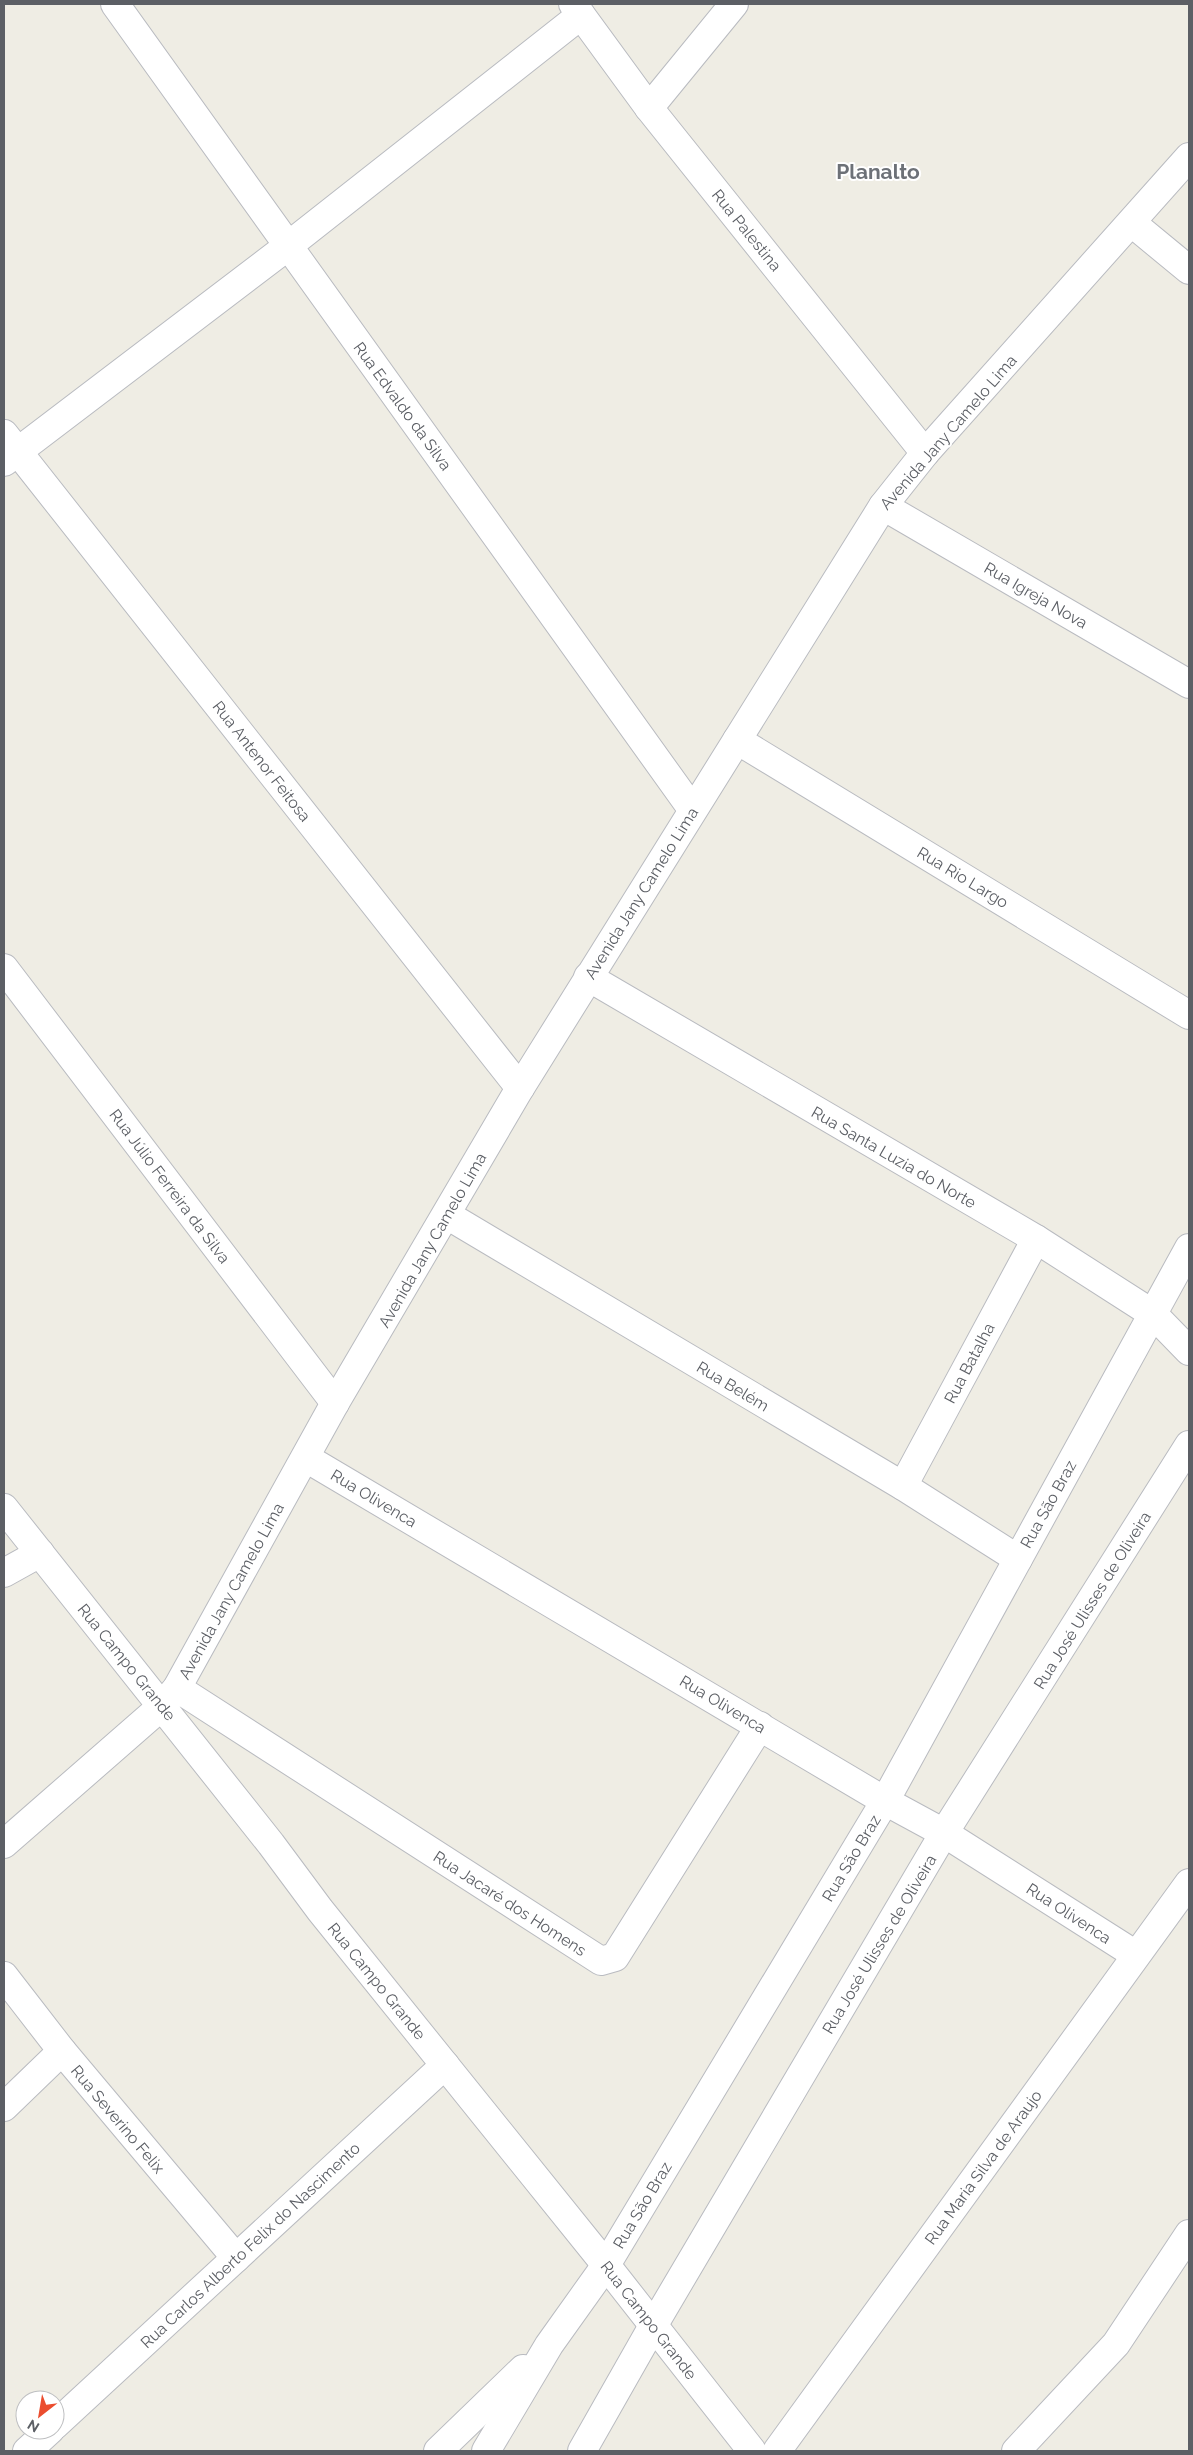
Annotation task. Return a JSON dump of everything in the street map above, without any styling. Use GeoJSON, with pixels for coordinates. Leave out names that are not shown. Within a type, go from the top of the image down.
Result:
{"type":"FeatureCollection","features":[{"type":"Feature","properties":{"kind":"street","name":"Rua Edvaldo da Silva"},"geometry":{"type":"LineString","coordinates":[[115,4],[692,809]]}},
{"type":"Feature","properties":{"kind":"street"},"geometry":{"type":"LineString","coordinates":[[648,108],[734,4]]}},
{"type":"Feature","properties":{"kind":"street"},"geometry":{"type":"LineString","coordinates":[[8,449],[288,246],[577,9]]}},
{"type":"Feature","properties":{"kind":"street","name":"Rua Palestina"},"geometry":{"type":"LineString","coordinates":[[577,9],[648,108],[925,453]]}},
{"type":"Feature","properties":{"kind":"street","name":"Avenida Jany Camelo Lima"},"geometry":{"type":"LineString","coordinates":[[4,1844],[169,1697],[336,1403],[520,1088],[692,809],[883,506],[925,453],[1189,157]]}},
{"type":"Feature","properties":{"kind":"street"},"geometry":{"type":"LineString","coordinates":[[1132,223],[1189,270]]}},
{"type":"Feature","properties":{"kind":"street","name":"Rua Antenor Feitosa"},"geometry":{"type":"LineString","coordinates":[[8,449],[520,1088]]}},
{"type":"Feature","properties":{"kind":"street","name":"Rua Igreja Nova"},"geometry":{"type":"LineString","coordinates":[[883,506],[1189,684]]}},
{"type":"Feature","properties":{"kind":"street","name":"Rua Rio Largo"},"geometry":{"type":"LineString","coordinates":[[737,740],[1186,1006]]}},
{"type":"Feature","properties":{"kind":"street","name":"Rua Júlio Ferreira da Silva"},"geometry":{"type":"LineString","coordinates":[[4,968],[336,1403]]}},
{"type":"Feature","properties":{"kind":"street","name":"Rua Santa Luzia do Norte"},"geometry":{"type":"LineString","coordinates":[[588,978],[1036,1239],[1153,1314],[1189,1351]]}},
{"type":"Feature","properties":{"kind":"street","name":"Rua Belém"},"geometry":{"type":"LineString","coordinates":[[447,1215],[902,1486],[1018,1559]]}},
{"type":"Feature","properties":{"kind":"street","name":"Rua Batalha"},"geometry":{"type":"LineString","coordinates":[[902,1486],[1036,1239]]}},
{"type":"Feature","properties":{"kind":"street","name":"Rua São Braz"},"geometry":{"type":"LineString","coordinates":[[486,2451],[549,2345],[606,2265],[884,1802],[1189,1248]]}},
{"type":"Feature","properties":{"kind":"street","name":"Rua José Ulisses de Oliveira"},"geometry":{"type":"LineString","coordinates":[[582,2451],[653,2326],[944,1833],[1189,1445]]}},
{"type":"Feature","properties":{"kind":"street","name":"Rua Olivenca"},"geometry":{"type":"LineString","coordinates":[[306,1458],[760,1726],[884,1802],[944,1833],[1136,1956]]}},
{"type":"Feature","properties":{"kind":"street","name":"Rua Campo Grande"},"geometry":{"type":"LineString","coordinates":[[4,1508],[40,1553],[169,1697],[320,1910],[606,2265],[752,2451]]}},
{"type":"Feature","properties":{"kind":"street"},"geometry":{"type":"LineString","coordinates":[[4,1573],[40,1553]]}},
{"type":"Feature","properties":{"kind":"street","name":"Rua Jacaré dos Homens"},"geometry":{"type":"LineString","coordinates":[[169,1697],[601,1962],[616,1957],[760,1726]]}},
{"type":"Feature","properties":{"kind":"street","name":"Rua Maria Silva de Araujo"},"geometry":{"type":"LineString","coordinates":[[777,2451],[1189,1883]]}},
{"type":"Feature","properties":{"kind":"street","name":"Rua Severino Felix"},"geometry":{"type":"LineString","coordinates":[[4,1976],[62,2051],[236,2258]]}},
{"type":"Feature","properties":{"kind":"street"},"geometry":{"type":"LineString","coordinates":[[4,2107],[62,2051]]}},
{"type":"Feature","properties":{"kind":"street","name":"Rua Carlos Alberto Felix do Nascimento"},"geometry":{"type":"LineString","coordinates":[[65,2416],[445,2065]]}},
{"type":"Feature","properties":{"kind":"street"},"geometry":{"type":"LineString","coordinates":[[1016,2451],[1116,2344],[1189,2234]]}},
{"type":"Feature","properties":{"kind":"street"},"geometry":{"type":"LineString","coordinates":[[438,2451],[549,2345]]}},
{"type":"Feature","properties":{"kind":"street"},"geometry":{"type":"LineString","coordinates":[[27,2451],[39,2440]]}},
{"type":"Feature","properties":{"kind":"district","name":"Planalto"},"geometry":{"type":"Point","coordinates":[878,172]}}]}
